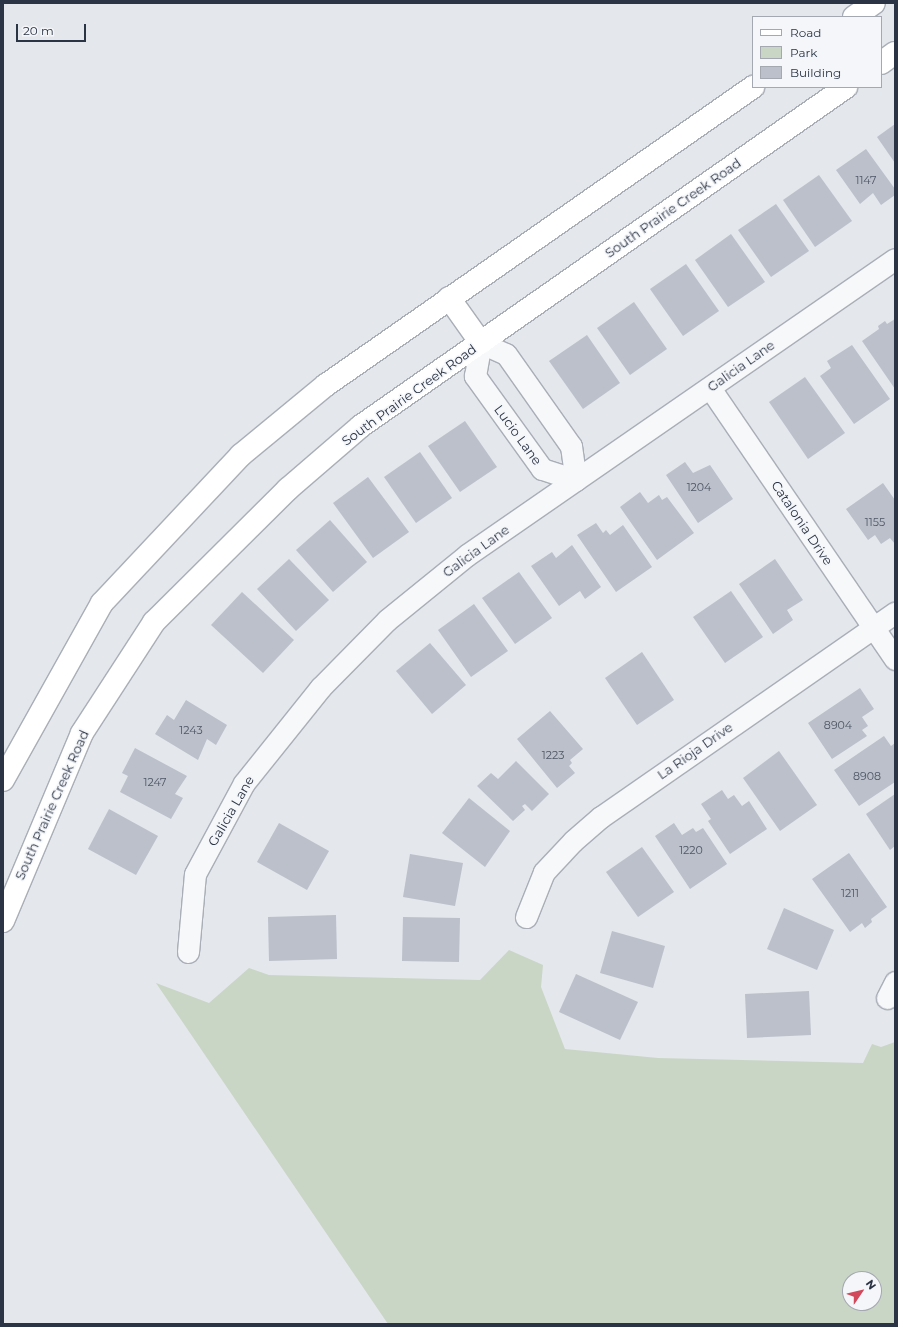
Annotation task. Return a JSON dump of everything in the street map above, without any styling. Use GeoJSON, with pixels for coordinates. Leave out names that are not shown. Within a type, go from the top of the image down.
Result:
{"type":"FeatureCollection","features":[{"type":"Feature","properties":{"kind":"main road"},"geometry":{"type":"LineString","coordinates":[[855,16],[874,3]]}},
{"type":"Feature","properties":{"kind":"main road"},"geometry":{"type":"LineString","coordinates":[[882,62],[895,53]]}},
{"type":"Feature","properties":{"kind":"main road"},"geometry":{"type":"LineString","coordinates":[[3,780],[102,603],[241,455],[326,385],[752,88]]}},
{"type":"Feature","properties":{"kind":"main road","name":"South Prairie Creek Road"},"geometry":{"type":"LineString","coordinates":[[3,922],[82,733],[154,622],[288,489],[361,426],[845,88]]}},
{"type":"Feature","properties":{"kind":"main road"},"geometry":{"type":"LineString","coordinates":[[449,298],[480,343]]}},
{"type":"Feature","properties":{"kind":"street","name":"Galicia Lane"},"geometry":{"type":"LineString","coordinates":[[188,952],[195,874],[244,783],[320,688],[387,620],[467,555],[895,259]]}},
{"type":"Feature","properties":{"kind":"street"},"geometry":{"type":"LineString","coordinates":[[480,343],[506,354],[567,440],[571,446],[576,480]]}},
{"type":"Feature","properties":{"kind":"street","name":"Lucio Lane"},"geometry":{"type":"LineString","coordinates":[[480,343],[474,376],[542,469],[576,480]]}},
{"type":"Feature","properties":{"kind":"street","name":"Catalonia Drive"},"geometry":{"type":"LineString","coordinates":[[710,388],[895,659]]}},
{"type":"Feature","properties":{"kind":"street","name":"La Rioja Drive"},"geometry":{"type":"LineString","coordinates":[[526,917],[544,872],[573,841],[601,817],[895,613]]}},
{"type":"Feature","properties":{"kind":"green space"},"geometry":{"type":"Polygon","coordinates":[[[509,950],[543,965],[541,987],[565,1049],[658,1058],[863,1063],[872,1044],[881,1047],[895,1042],[895,1324],[388,1324],[156,983],[209,1003],[249,968],[269,975],[480,980],[509,950]]]}},
{"type":"Feature","properties":{"kind":"building"},"geometry":{"type":"Polygon","coordinates":[[[895,124],[895,163],[877,137],[895,124]]]}},
{"type":"Feature","properties":{"kind":"building"},"geometry":{"type":"Polygon","coordinates":[[[866,149],[895,189],[895,195],[881,205],[873,193],[860,204],[836,170],[866,149]]]}},
{"type":"Feature","properties":{"kind":"building"},"geometry":{"type":"Polygon","coordinates":[[[819,175],[852,221],[815,247],[783,200],[819,175]]]}},
{"type":"Feature","properties":{"kind":"building"},"geometry":{"type":"Polygon","coordinates":[[[776,204],[809,251],[771,277],[738,230],[776,204]]]}},
{"type":"Feature","properties":{"kind":"building"},"geometry":{"type":"Polygon","coordinates":[[[731,234],[765,282],[728,307],[695,260],[731,234]]]}},
{"type":"Feature","properties":{"kind":"building"},"geometry":{"type":"Polygon","coordinates":[[[686,264],[719,311],[683,336],[650,289],[686,264]]]}},
{"type":"Feature","properties":{"kind":"building"},"geometry":{"type":"Polygon","coordinates":[[[634,302],[667,349],[630,375],[597,328],[634,302]]]}},
{"type":"Feature","properties":{"kind":"building"},"geometry":{"type":"Polygon","coordinates":[[[895,319],[895,389],[862,341],[879,329],[878,326],[885,321],[887,324],[895,319]]]}},
{"type":"Feature","properties":{"kind":"building"},"geometry":{"type":"Polygon","coordinates":[[[587,335],[620,383],[583,409],[549,361],[587,335]]]}},
{"type":"Feature","properties":{"kind":"building"},"geometry":{"type":"Polygon","coordinates":[[[852,345],[890,399],[854,424],[820,376],[831,368],[827,361],[852,345]]]}},
{"type":"Feature","properties":{"kind":"building"},"geometry":{"type":"Polygon","coordinates":[[[805,377],[845,433],[808,459],[769,402],[805,377]]]}},
{"type":"Feature","properties":{"kind":"building"},"geometry":{"type":"Polygon","coordinates":[[[465,421],[497,467],[460,492],[428,446],[465,421]]]}},
{"type":"Feature","properties":{"kind":"building"},"geometry":{"type":"Polygon","coordinates":[[[420,452],[452,498],[416,523],[384,477],[420,452]]]}},
{"type":"Feature","properties":{"kind":"building"},"geometry":{"type":"Polygon","coordinates":[[[685,462],[693,473],[710,465],[733,499],[698,523],[666,475],[685,462]]]}},
{"type":"Feature","properties":{"kind":"building"},"geometry":{"type":"Polygon","coordinates":[[[368,477],[409,532],[373,558],[333,503],[368,477]]]}},
{"type":"Feature","properties":{"kind":"building"},"geometry":{"type":"Polygon","coordinates":[[[883,483],[895,500],[895,544],[890,538],[881,544],[875,535],[868,540],[846,509],[883,483]]]}},
{"type":"Feature","properties":{"kind":"building"},"geometry":{"type":"Polygon","coordinates":[[[640,492],[648,503],[659,495],[662,500],[667,497],[694,533],[657,560],[620,507],[640,492]]]}},
{"type":"Feature","properties":{"kind":"building"},"geometry":{"type":"Polygon","coordinates":[[[330,520],[367,562],[333,592],[296,550],[330,520]]]}},
{"type":"Feature","properties":{"kind":"building"},"geometry":{"type":"Polygon","coordinates":[[[596,523],[603,533],[606,530],[610,535],[623,525],[652,567],[616,592],[577,535],[596,523]]]}},
{"type":"Feature","properties":{"kind":"building"},"geometry":{"type":"Polygon","coordinates":[[[572,545],[601,587],[585,599],[580,591],[559,606],[531,566],[552,552],[556,558],[572,545]]]}},
{"type":"Feature","properties":{"kind":"building"},"geometry":{"type":"Polygon","coordinates":[[[289,559],[329,600],[296,631],[257,589],[289,559]]]}},
{"type":"Feature","properties":{"kind":"building"},"geometry":{"type":"Polygon","coordinates":[[[775,559],[803,600],[787,610],[793,620],[773,634],[739,584],[775,559]]]}},
{"type":"Feature","properties":{"kind":"building"},"geometry":{"type":"Polygon","coordinates":[[[519,572],[552,618],[515,644],[482,598],[519,572]]]}},
{"type":"Feature","properties":{"kind":"building"},"geometry":{"type":"Polygon","coordinates":[[[731,591],[763,637],[725,663],[693,617],[731,591]]]}},
{"type":"Feature","properties":{"kind":"building"},"geometry":{"type":"Polygon","coordinates":[[[242,592],[294,640],[263,673],[211,625],[242,592]]]}},
{"type":"Feature","properties":{"kind":"building"},"geometry":{"type":"Polygon","coordinates":[[[474,604],[508,651],[471,677],[438,630],[474,604]]]}},
{"type":"Feature","properties":{"kind":"building"},"geometry":{"type":"Polygon","coordinates":[[[430,643],[466,685],[432,714],[396,671],[430,643]]]}},
{"type":"Feature","properties":{"kind":"building"},"geometry":{"type":"Polygon","coordinates":[[[642,652],[674,700],[637,725],[605,678],[642,652]]]}},
{"type":"Feature","properties":{"kind":"building"},"geometry":{"type":"Polygon","coordinates":[[[860,688],[874,709],[862,717],[868,726],[862,730],[867,736],[832,759],[808,723],[860,688]]]}},
{"type":"Feature","properties":{"kind":"building"},"geometry":{"type":"Polygon","coordinates":[[[186,700],[227,725],[216,745],[207,739],[198,760],[155,734],[167,715],[174,720],[186,700]]]}},
{"type":"Feature","properties":{"kind":"building"},"geometry":{"type":"Polygon","coordinates":[[[550,711],[583,749],[570,760],[572,763],[569,766],[575,773],[557,788],[517,739],[550,711]]]}},
{"type":"Feature","properties":{"kind":"building"},"geometry":{"type":"Polygon","coordinates":[[[884,736],[891,746],[895,743],[895,782],[859,806],[834,770],[884,736]]]}},
{"type":"Feature","properties":{"kind":"building"},"geometry":{"type":"Polygon","coordinates":[[[135,748],[187,776],[175,794],[183,798],[171,819],[120,792],[128,776],[122,773],[135,748]]]}},
{"type":"Feature","properties":{"kind":"building"},"geometry":{"type":"Polygon","coordinates":[[[779,751],[817,805],[780,831],[743,778],[779,751]]]}},
{"type":"Feature","properties":{"kind":"building"},"geometry":{"type":"Polygon","coordinates":[[[516,761],[549,794],[532,811],[525,804],[522,806],[525,810],[513,821],[477,786],[491,773],[498,779],[516,761]]]}},
{"type":"Feature","properties":{"kind":"building"},"geometry":{"type":"Polygon","coordinates":[[[722,790],[728,799],[734,795],[742,806],[749,801],[767,829],[730,854],[708,821],[711,819],[701,804],[722,790]]]}},
{"type":"Feature","properties":{"kind":"building"},"geometry":{"type":"Polygon","coordinates":[[[895,794],[895,846],[890,850],[866,814],[895,794]]]}},
{"type":"Feature","properties":{"kind":"building"},"geometry":{"type":"Polygon","coordinates":[[[469,798],[510,831],[485,867],[442,833],[469,798]]]}},
{"type":"Feature","properties":{"kind":"building"},"geometry":{"type":"Polygon","coordinates":[[[109,809],[158,836],[136,875],[88,849],[109,809]]]}},
{"type":"Feature","properties":{"kind":"building"},"geometry":{"type":"Polygon","coordinates":[[[279,823],[329,851],[307,890],[257,862],[279,823]]]}},
{"type":"Feature","properties":{"kind":"building"},"geometry":{"type":"Polygon","coordinates":[[[674,823],[682,835],[693,828],[696,832],[703,828],[727,864],[690,889],[655,836],[674,823]]]}},
{"type":"Feature","properties":{"kind":"building"},"geometry":{"type":"Polygon","coordinates":[[[642,847],[674,892],[638,917],[606,872],[642,847]]]}},
{"type":"Feature","properties":{"kind":"building"},"geometry":{"type":"Polygon","coordinates":[[[849,853],[887,907],[871,919],[872,922],[865,928],[862,923],[850,932],[812,879],[849,853]]]}},
{"type":"Feature","properties":{"kind":"building"},"geometry":{"type":"Polygon","coordinates":[[[410,854],[463,863],[455,906],[403,897],[410,854]]]}},
{"type":"Feature","properties":{"kind":"building"},"geometry":{"type":"Polygon","coordinates":[[[784,908],[834,930],[817,970],[767,949],[784,908]]]}},
{"type":"Feature","properties":{"kind":"building"},"geometry":{"type":"Polygon","coordinates":[[[336,915],[337,959],[269,961],[268,917],[336,915]]]}},
{"type":"Feature","properties":{"kind":"building"},"geometry":{"type":"Polygon","coordinates":[[[403,917],[460,918],[459,962],[402,961],[403,917]]]}},
{"type":"Feature","properties":{"kind":"building"},"geometry":{"type":"Polygon","coordinates":[[[612,931],[665,946],[653,988],[600,973],[612,931]]]}},
{"type":"Feature","properties":{"kind":"building"},"geometry":{"type":"Polygon","coordinates":[[[576,974],[638,1002],[620,1040],[559,1012],[576,974]]]}},
{"type":"Feature","properties":{"kind":"building"},"geometry":{"type":"Polygon","coordinates":[[[809,991],[811,1035],[747,1038],[745,994],[809,991]]]}}]}
